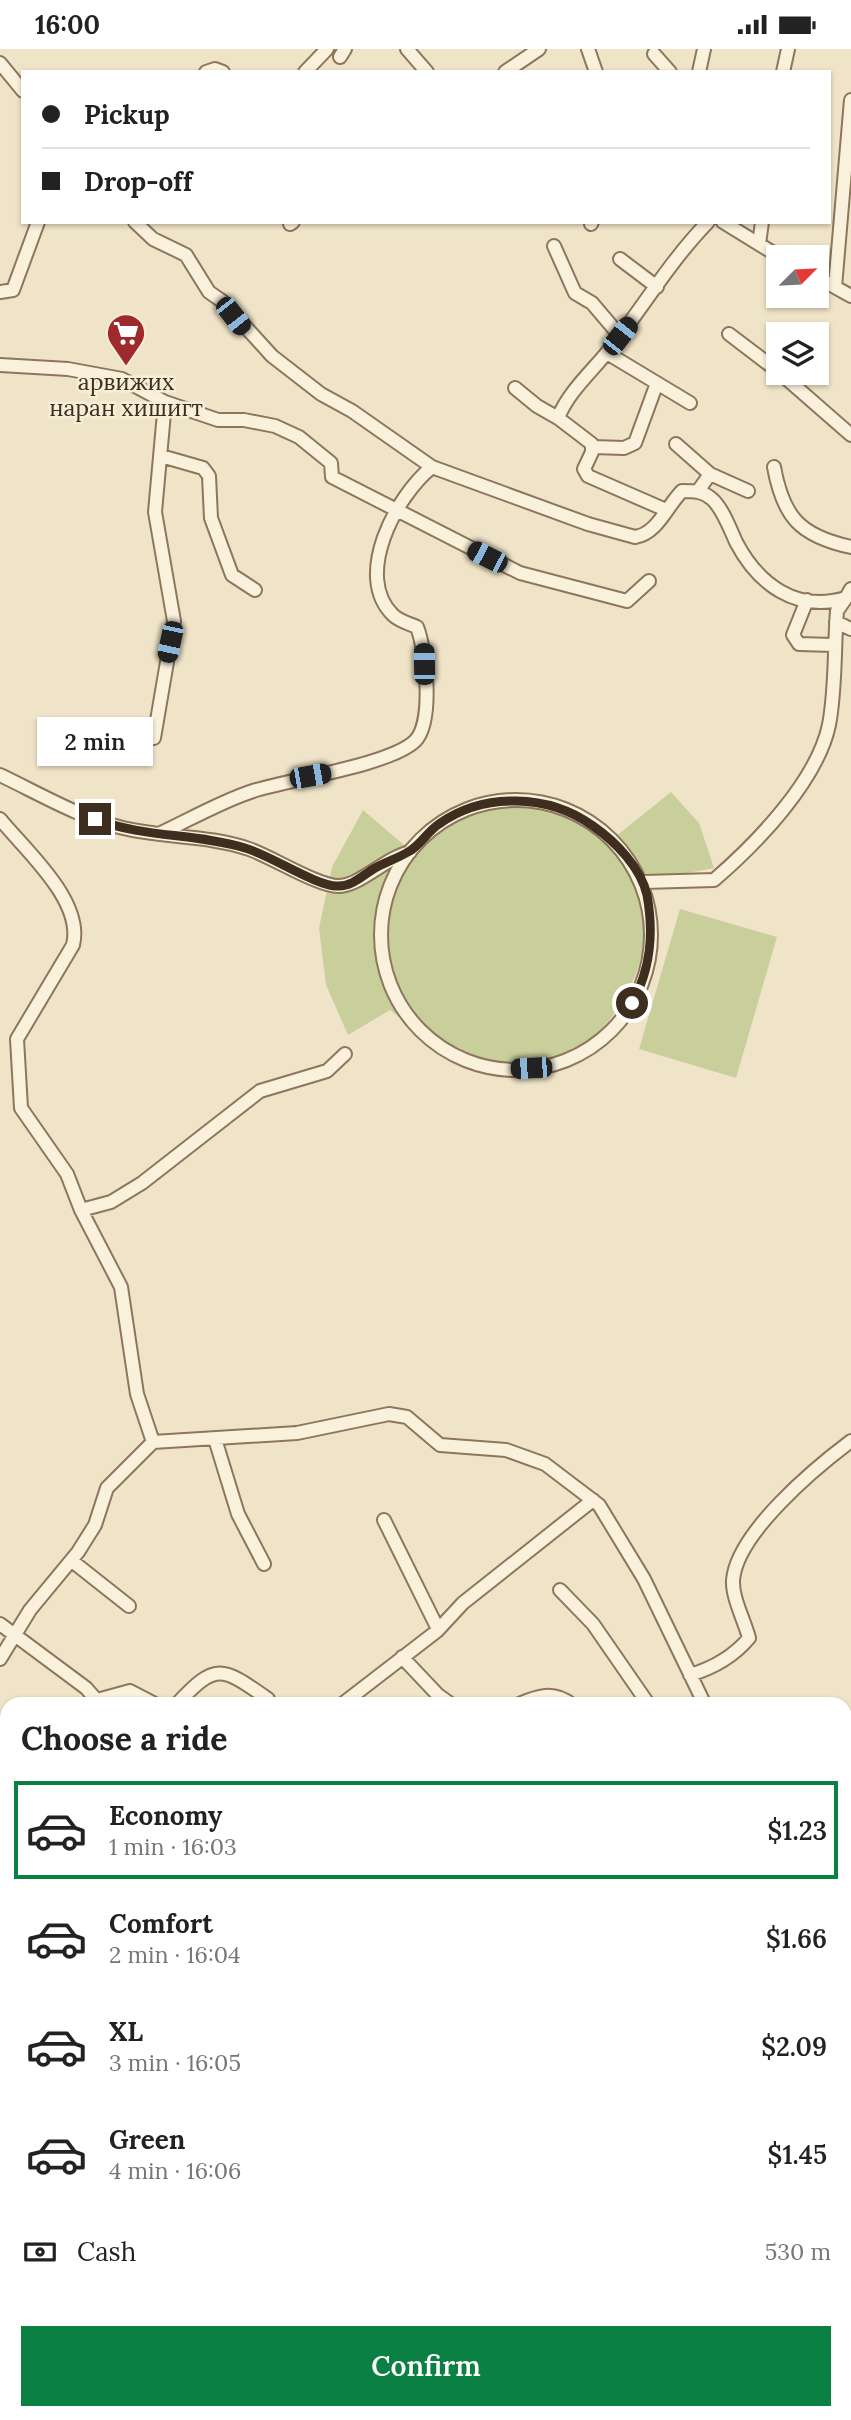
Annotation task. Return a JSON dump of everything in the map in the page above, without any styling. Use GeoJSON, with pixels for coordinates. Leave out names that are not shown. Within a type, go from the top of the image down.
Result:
{"type":"FeatureCollection","features":[{"type":"Feature","properties":{"kind":"street"},"geometry":{"type":"LineString","coordinates":[[307,70],[327,49]]}},
{"type":"Feature","properties":{"kind":"street"},"geometry":{"type":"LineString","coordinates":[[407,49],[425,70]]}},
{"type":"Feature","properties":{"kind":"street"},"geometry":{"type":"LineString","coordinates":[[508,70],[540,49]]}},
{"type":"Feature","properties":{"kind":"street"},"geometry":{"type":"LineString","coordinates":[[588,49],[595,70]]}},
{"type":"Feature","properties":{"kind":"street"},"geometry":{"type":"LineString","coordinates":[[699,70],[704,49]]}},
{"type":"Feature","properties":{"kind":"street"},"geometry":{"type":"LineString","coordinates":[[783,70],[788,49]]}},
{"type":"Feature","properties":{"kind":"street"},"geometry":{"type":"LineString","coordinates":[[654,54],[668,70]]}},
{"type":"Feature","properties":{"kind":"street"},"geometry":{"type":"LineString","coordinates":[[0,64],[21,90]]}},
{"type":"Feature","properties":{"kind":"street"},"geometry":{"type":"LineString","coordinates":[[835,287],[851,100]]}},
{"type":"Feature","properties":{"kind":"street"},"geometry":{"type":"LineString","coordinates":[[0,292],[13,290],[37,224]]}},
{"type":"Feature","properties":{"kind":"street"},"geometry":{"type":"LineString","coordinates":[[137,224],[153,239],[186,255],[209,292],[222,301],[272,356],[320,394],[352,411],[432,467],[588,524],[635,537],[648,531],[682,491],[698,491],[714,501],[751,569],[790,597],[831,602],[848,593]]}},
{"type":"Feature","properties":{"kind":"street"},"geometry":{"type":"LineString","coordinates":[[558,418],[580,383],[607,353],[657,287],[677,254],[706,224]]}},
{"type":"Feature","properties":{"kind":"street"},"geometry":{"type":"LineString","coordinates":[[726,224],[766,248]]}},
{"type":"Feature","properties":{"kind":"street"},"geometry":{"type":"LineString","coordinates":[[759,244],[762,224]]}},
{"type":"Feature","properties":{"kind":"street"},"geometry":{"type":"LineString","coordinates":[[554,246],[575,293],[592,303],[620,336]]}},
{"type":"Feature","properties":{"kind":"street"},"geometry":{"type":"LineString","coordinates":[[620,259],[657,287]]}},
{"type":"Feature","properties":{"kind":"street"},"geometry":{"type":"LineString","coordinates":[[830,284],[851,296]]}},
{"type":"Feature","properties":{"kind":"street"},"geometry":{"type":"LineString","coordinates":[[729,334],[766,362]]}},
{"type":"Feature","properties":{"kind":"street"},"geometry":{"type":"LineString","coordinates":[[607,353],[690,403]]}},
{"type":"Feature","properties":{"kind":"street"},"geometry":{"type":"LineString","coordinates":[[0,365],[58,368],[122,379],[166,402],[218,420],[244,420],[275,426],[299,437],[331,463],[332,477],[520,573],[627,601],[649,581]]}},
{"type":"Feature","properties":{"kind":"street"},"geometry":{"type":"LineString","coordinates":[[593,447],[624,448],[635,443],[657,383]]}},
{"type":"Feature","properties":{"kind":"street"},"geometry":{"type":"LineString","coordinates":[[794,385],[851,435]]}},
{"type":"Feature","properties":{"kind":"street"},"geometry":{"type":"LineString","coordinates":[[515,388],[589,440],[593,447]]}},
{"type":"Feature","properties":{"kind":"street"},"geometry":{"type":"LineString","coordinates":[[154,738],[174,621],[155,512],[166,402]]}},
{"type":"Feature","properties":{"kind":"street"},"geometry":{"type":"LineString","coordinates":[[676,443],[710,474],[748,491]]}},
{"type":"Feature","properties":{"kind":"street"},"geometry":{"type":"LineString","coordinates":[[593,447],[584,469],[588,476],[666,510]]}},
{"type":"Feature","properties":{"kind":"street"},"geometry":{"type":"LineString","coordinates":[[160,456],[203,468],[209,476],[211,518],[232,575],[255,590]]}},
{"type":"Feature","properties":{"kind":"street"},"geometry":{"type":"LineString","coordinates":[[161,833],[250,792],[349,769],[401,750],[417,740],[424,720],[426,678],[423,643],[417,627],[394,616],[378,593],[377,568],[395,511],[432,467]]}},
{"type":"Feature","properties":{"kind":"street"},"geometry":{"type":"LineString","coordinates":[[774,467],[786,510],[800,528],[830,542],[851,547]]}},
{"type":"Feature","properties":{"kind":"street"},"geometry":{"type":"LineString","coordinates":[[698,491],[710,474]]}},
{"type":"Feature","properties":{"kind":"street"},"geometry":{"type":"LineString","coordinates":[[644,882],[714,880],[748,848],[800,786],[818,758],[828,727],[837,611],[848,593]]}},
{"type":"Feature","properties":{"kind":"street"},"geometry":{"type":"LineString","coordinates":[[807,600],[793,635],[799,644],[834,645]]}},
{"type":"Feature","properties":{"kind":"street"},"geometry":{"type":"LineString","coordinates":[[836,622],[851,629]]}},
{"type":"Feature","properties":{"kind":"street"},"geometry":{"type":"LineString","coordinates":[[0,775],[111,825],[247,849],[337,887],[354,883],[393,858],[410,852]]}},
{"type":"Feature","properties":{"kind":"street"},"geometry":{"type":"LineString","coordinates":[[519,801],[545,803],[584,819],[607,835],[644,882],[652,934],[649,962],[642,985],[621,1020],[606,1036],[568,1059],[531,1068],[489,1068],[443,1050],[405,1010],[392,986],[381,956],[380,927],[384,900],[397,869],[410,852],[440,823],[485,804],[519,801]]}},
{"type":"Feature","properties":{"kind":"street"},"geometry":{"type":"LineString","coordinates":[[0,819],[63,895],[74,920],[73,945],[17,1039],[22,1108],[65,1171],[81,1210],[121,1287],[137,1394],[153,1442]]}},
{"type":"Feature","properties":{"kind":"street"},"geometry":{"type":"LineString","coordinates":[[81,1210],[111,1202],[142,1183],[260,1091],[327,1071],[345,1053]]}},
{"type":"Feature","properties":{"kind":"street"},"geometry":{"type":"LineString","coordinates":[[0,1659],[13,1634],[72,1561],[95,1525],[107,1488],[153,1442],[298,1433],[389,1415],[407,1417],[440,1445],[506,1450],[545,1464],[599,1505],[639,1570],[701,1697]]}},
{"type":"Feature","properties":{"kind":"street"},"geometry":{"type":"LineString","coordinates":[[215,1439],[238,1514],[264,1564]]}},
{"type":"Feature","properties":{"kind":"street"},"geometry":{"type":"LineString","coordinates":[[690,1675],[707,1670],[740,1648],[748,1637],[733,1581],[748,1539],[779,1504],[851,1441]]}},
{"type":"Feature","properties":{"kind":"street"},"geometry":{"type":"LineString","coordinates":[[351,1697],[438,1629],[463,1603],[593,1500]]}},
{"type":"Feature","properties":{"kind":"street"},"geometry":{"type":"LineString","coordinates":[[384,1520],[438,1629]]}},
{"type":"Feature","properties":{"kind":"street"},"geometry":{"type":"LineString","coordinates":[[72,1561],[129,1606]]}},
{"type":"Feature","properties":{"kind":"street"},"geometry":{"type":"LineString","coordinates":[[559,1590],[593,1624],[643,1697]]}},
{"type":"Feature","properties":{"kind":"street"},"geometry":{"type":"LineString","coordinates":[[0,1624],[94,1697]]}},
{"type":"Feature","properties":{"kind":"street"},"geometry":{"type":"LineString","coordinates":[[402,1657],[441,1697]]}},
{"type":"Feature","properties":{"kind":"street"},"geometry":{"type":"LineString","coordinates":[[184,1697],[207,1674],[219,1672],[237,1677],[265,1697]]}},
{"type":"Feature","properties":{"kind":"street"},"geometry":{"type":"LineString","coordinates":[[113,1697],[130,1691],[142,1697]]}},
{"type":"Feature","properties":{"kind":"street"},"geometry":{"type":"LineString","coordinates":[[536,1697],[543,1694],[556,1697]]}},
{"type":"Feature","properties":{"kind":"green space"},"geometry":{"type":"Polygon","coordinates":[[[671,792],[699,823],[714,868],[640,882],[649,908],[650,922],[633,981],[604,1026],[584,1043],[562,1056],[537,1065],[510,1067],[481,1064],[456,1055],[390,1010],[348,1035],[326,985],[319,928],[332,867],[363,810],[404,845],[423,828],[453,808],[491,798],[526,795],[574,805],[591,815],[615,837],[671,792]]]}},
{"type":"Feature","properties":{"kind":"green space"},"geometry":{"type":"Polygon","coordinates":[[[680,909],[777,937],[736,1078],[639,1049],[680,909]]]}},
{"type":"Feature","properties":{"kind":"place","name":"арвижих наран хишигт"},"geometry":{"type":"Point","coordinates":[126,367]}},
{"type":"Feature","properties":{"kind":"route"},"geometry":{"type":"LineString","coordinates":[[95,819],[142,832],[228,843],[267,856],[325,884],[337,887],[354,883],[371,870],[410,852],[440,823],[485,804],[519,801],[545,803],[565,809],[607,835],[644,882],[652,934],[649,962],[642,985],[632,1003]]}}]}
